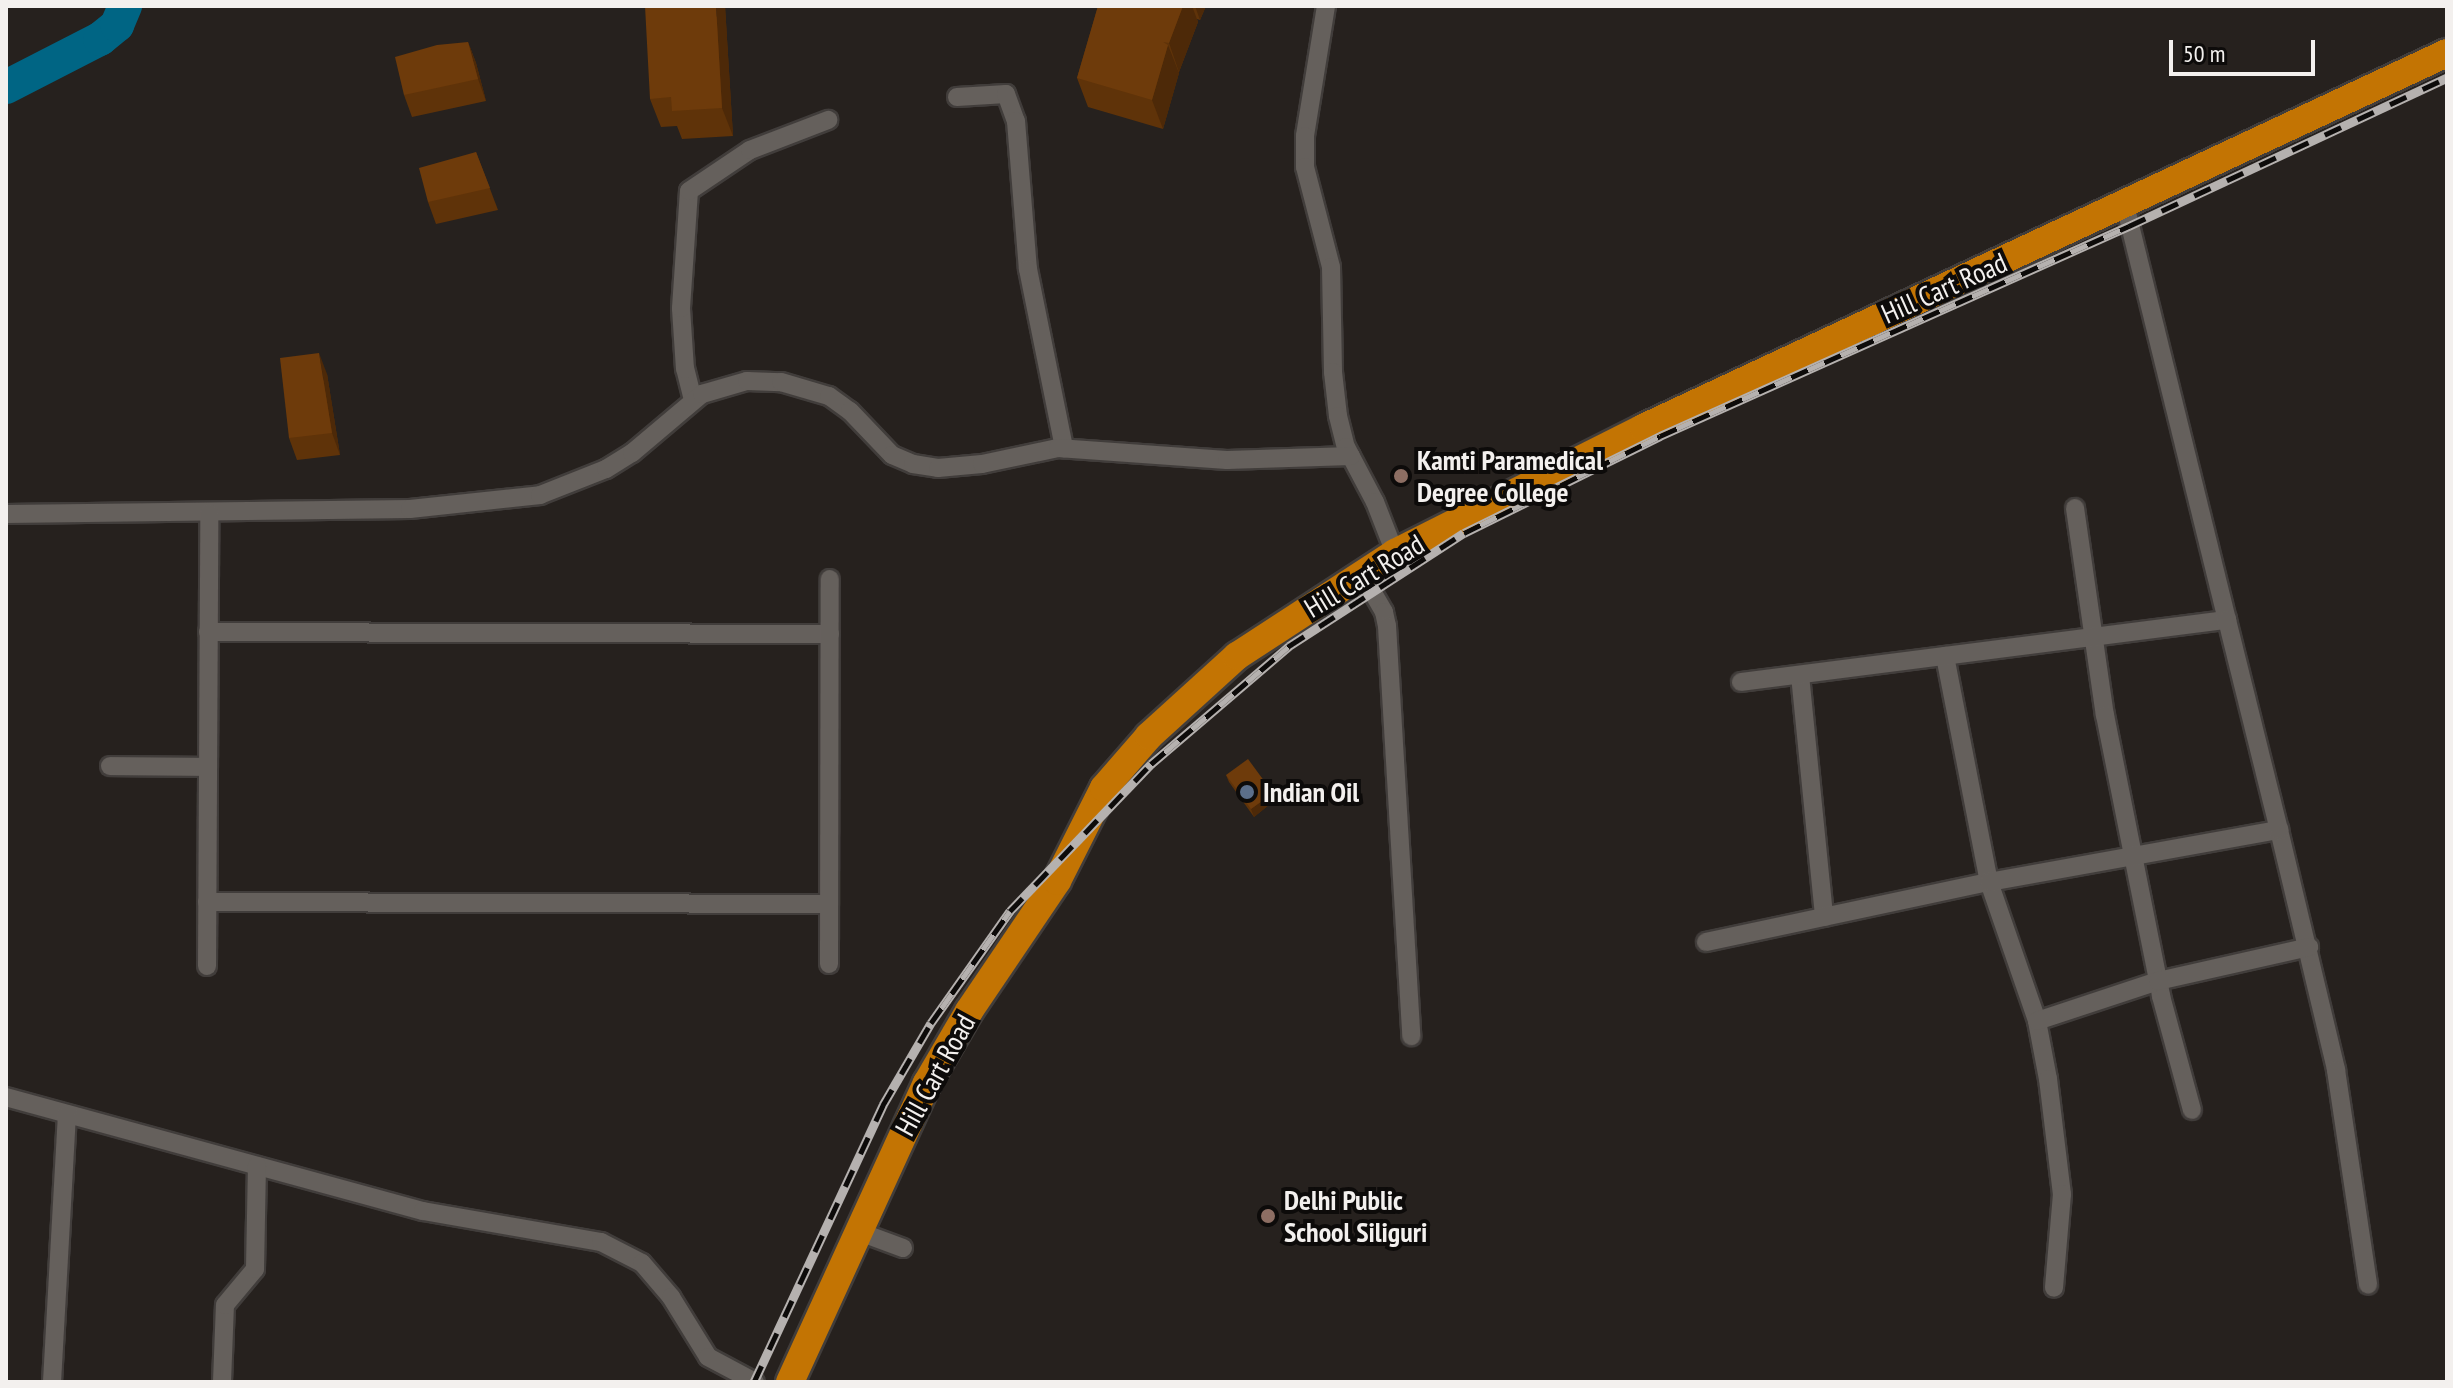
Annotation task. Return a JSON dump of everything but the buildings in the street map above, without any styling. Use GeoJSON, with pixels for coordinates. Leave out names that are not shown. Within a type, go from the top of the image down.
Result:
{"type":"FeatureCollection","features":[{"type":"Feature","properties":{"kind":"highway","name":"Hill Cart Road"},"geometry":{"type":"LineString","coordinates":[[790,1382],[927,1083],[969,1011],[1057,881],[1104,788],[1124,763],[1200,687],[1237,656],[1395,553],[1643,428],[2447,53]]}},
{"type":"Feature","properties":{"kind":"street"},"geometry":{"type":"LineString","coordinates":[[1326,6],[1305,136],[1305,167],[1331,267],[1333,372],[1338,416],[1351,456],[1375,502],[1395,553]]}},
{"type":"Feature","properties":{"kind":"street"},"geometry":{"type":"LineString","coordinates":[[957,97],[1006,94],[1016,121],[1028,269],[1064,448]]}},
{"type":"Feature","properties":{"kind":"street"},"geometry":{"type":"LineString","coordinates":[[693,400],[685,369],[681,308],[689,191],[750,150],[828,120]]}},
{"type":"Feature","properties":{"kind":"street"},"geometry":{"type":"LineString","coordinates":[[2125,205],[2309,947],[2336,1070],[2368,1285]]}},
{"type":"Feature","properties":{"kind":"street"},"geometry":{"type":"LineString","coordinates":[[6,514],[410,509],[540,495],[606,469],[632,453],[693,400],[722,385],[747,381],[806,387],[829,396],[850,411],[892,455],[913,464],[938,468],[960,468],[1064,448],[1227,460],[1351,456]]}},
{"type":"Feature","properties":{"kind":"street"},"geometry":{"type":"LineString","coordinates":[[2075,508],[2105,715],[2132,856],[2158,981],[2192,1110]]}},
{"type":"Feature","properties":{"kind":"street"},"geometry":{"type":"LineString","coordinates":[[207,966],[209,513]]}},
{"type":"Feature","properties":{"kind":"street"},"geometry":{"type":"LineString","coordinates":[[1362,574],[1384,612],[1387,626],[1411,1036]]}},
{"type":"Feature","properties":{"kind":"street"},"geometry":{"type":"LineString","coordinates":[[829,964],[830,579]]}},
{"type":"Feature","properties":{"kind":"street"},"geometry":{"type":"LineString","coordinates":[[1741,682],[2227,620]]}},
{"type":"Feature","properties":{"kind":"street"},"geometry":{"type":"LineString","coordinates":[[208,632],[830,634]]}},
{"type":"Feature","properties":{"kind":"street"},"geometry":{"type":"LineString","coordinates":[[1945,656],[1989,882],[2037,1021],[2062,1194],[2054,1288]]}},
{"type":"Feature","properties":{"kind":"street"},"geometry":{"type":"LineString","coordinates":[[1800,675],[1824,917]]}},
{"type":"Feature","properties":{"kind":"street"},"geometry":{"type":"LineString","coordinates":[[110,766],[208,767]]}},
{"type":"Feature","properties":{"kind":"street"},"geometry":{"type":"LineString","coordinates":[[1706,942],[1989,882],[2279,830]]}},
{"type":"Feature","properties":{"kind":"street"},"geometry":{"type":"LineString","coordinates":[[207,902],[829,904]]}},
{"type":"Feature","properties":{"kind":"street"},"geometry":{"type":"LineString","coordinates":[[2037,1021],[2158,981],[2309,947]]}},
{"type":"Feature","properties":{"kind":"street"},"geometry":{"type":"LineString","coordinates":[[6,1097],[423,1211],[601,1242],[642,1263],[671,1297],[708,1357],[755,1382]]}},
{"type":"Feature","properties":{"kind":"street"},"geometry":{"type":"LineString","coordinates":[[52,1382],[67,1114]]}},
{"type":"Feature","properties":{"kind":"street"},"geometry":{"type":"LineString","coordinates":[[222,1382],[225,1305],[255,1269],[257,1166]]}},
{"type":"Feature","properties":{"kind":"street"},"geometry":{"type":"LineString","coordinates":[[857,1231],[903,1248]]}},
{"type":"Feature","properties":{"kind":"waterway"},"geometry":{"type":"LineString","coordinates":[[6,87],[100,39],[117,25],[125,6]]}},
{"type":"Feature","properties":{"kind":"railway"},"geometry":{"type":"LineString","coordinates":[[754,1382],[883,1105],[931,1023],[1010,911],[1151,764],[1289,646],[1464,533],[1660,436],[2129,226],[2447,78]]}},
{"type":"Feature","properties":{"kind":"place","name":"Kamti Paramedical Degree College"},"geometry":{"type":"Point","coordinates":[1401,476]}},
{"type":"Feature","properties":{"kind":"place","name":"Indian Oil"},"geometry":{"type":"Point","coordinates":[1247,792]}},
{"type":"Feature","properties":{"kind":"place","name":"Delhi Public School Siliguri"},"geometry":{"type":"Point","coordinates":[1268,1216]}}]}
